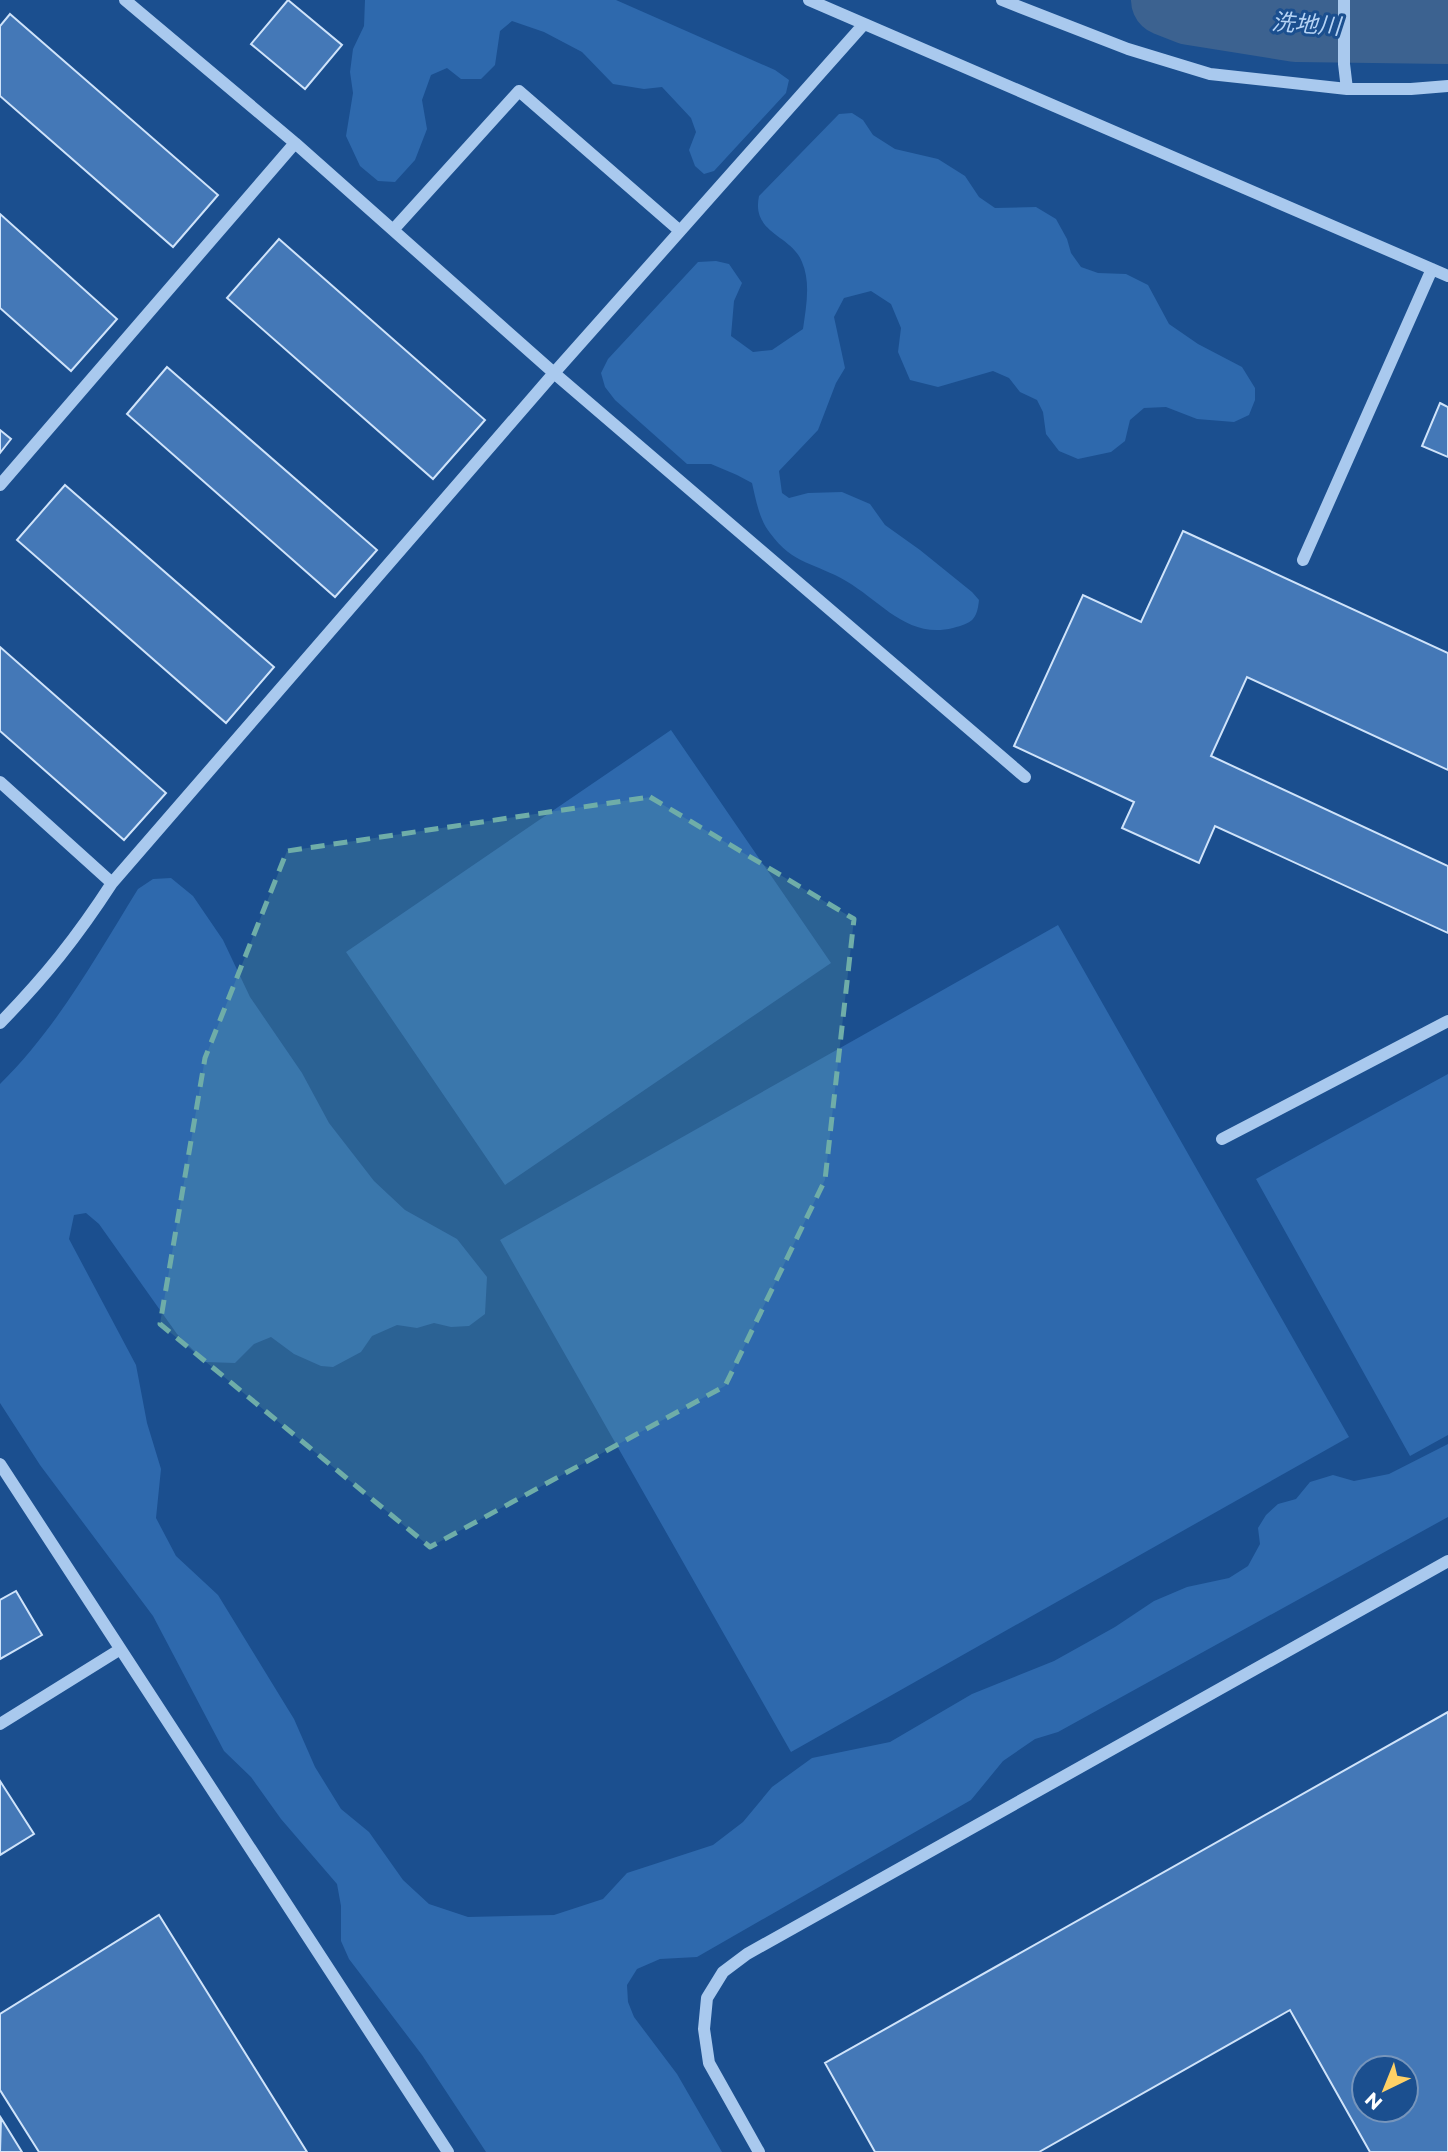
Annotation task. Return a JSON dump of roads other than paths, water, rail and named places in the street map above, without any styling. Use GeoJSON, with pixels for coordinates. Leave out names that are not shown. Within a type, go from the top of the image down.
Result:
{"type":"FeatureCollection","features":[{"type":"Feature","properties":{"kind":"street"},"geometry":{"type":"LineString","coordinates":[[125,0],[295,143],[554,373],[1025,777]]}},
{"type":"Feature","properties":{"kind":"street"},"geometry":{"type":"LineString","coordinates":[[809,0],[1448,276]]}},
{"type":"Feature","properties":{"kind":"street"},"geometry":{"type":"LineString","coordinates":[[1002,0],[1128,49],[1210,74],[1347,89],[1448,86]]}},
{"type":"Feature","properties":{"kind":"street"},"geometry":{"type":"LineString","coordinates":[[1344,0],[1344,64],[1347,89]]}},
{"type":"Feature","properties":{"kind":"street"},"geometry":{"type":"LineString","coordinates":[[0,1023],[48,972],[82,930],[112,883],[554,373],[864,24]]}},
{"type":"Feature","properties":{"kind":"street"},"geometry":{"type":"LineString","coordinates":[[393,230],[519,91],[680,231]]}},
{"type":"Feature","properties":{"kind":"street"},"geometry":{"type":"LineString","coordinates":[[0,485],[295,143]]}},
{"type":"Feature","properties":{"kind":"street"},"geometry":{"type":"LineString","coordinates":[[1303,560],[1432,269]]}},
{"type":"Feature","properties":{"kind":"street"},"geometry":{"type":"LineString","coordinates":[[0,782],[112,883]]}},
{"type":"Feature","properties":{"kind":"street"},"geometry":{"type":"LineString","coordinates":[[1222,1139],[1448,1021]]}},
{"type":"Feature","properties":{"kind":"street"},"geometry":{"type":"LineString","coordinates":[[0,1464],[448,2152]]}},
{"type":"Feature","properties":{"kind":"street"},"geometry":{"type":"LineString","coordinates":[[759,2152],[709,2063],[704,2029],[707,1998],[723,1972],[747,1954],[1448,1561]]}},
{"type":"Feature","properties":{"kind":"street"},"geometry":{"type":"LineString","coordinates":[[0,1724],[119,1650]]}},
{"type":"Feature","properties":{"kind":"waterway","name":"洗地川"},"geometry":{"type":"LineString","coordinates":[[1167,0],[1190,9],[1296,26],[1448,28]]}}]}
